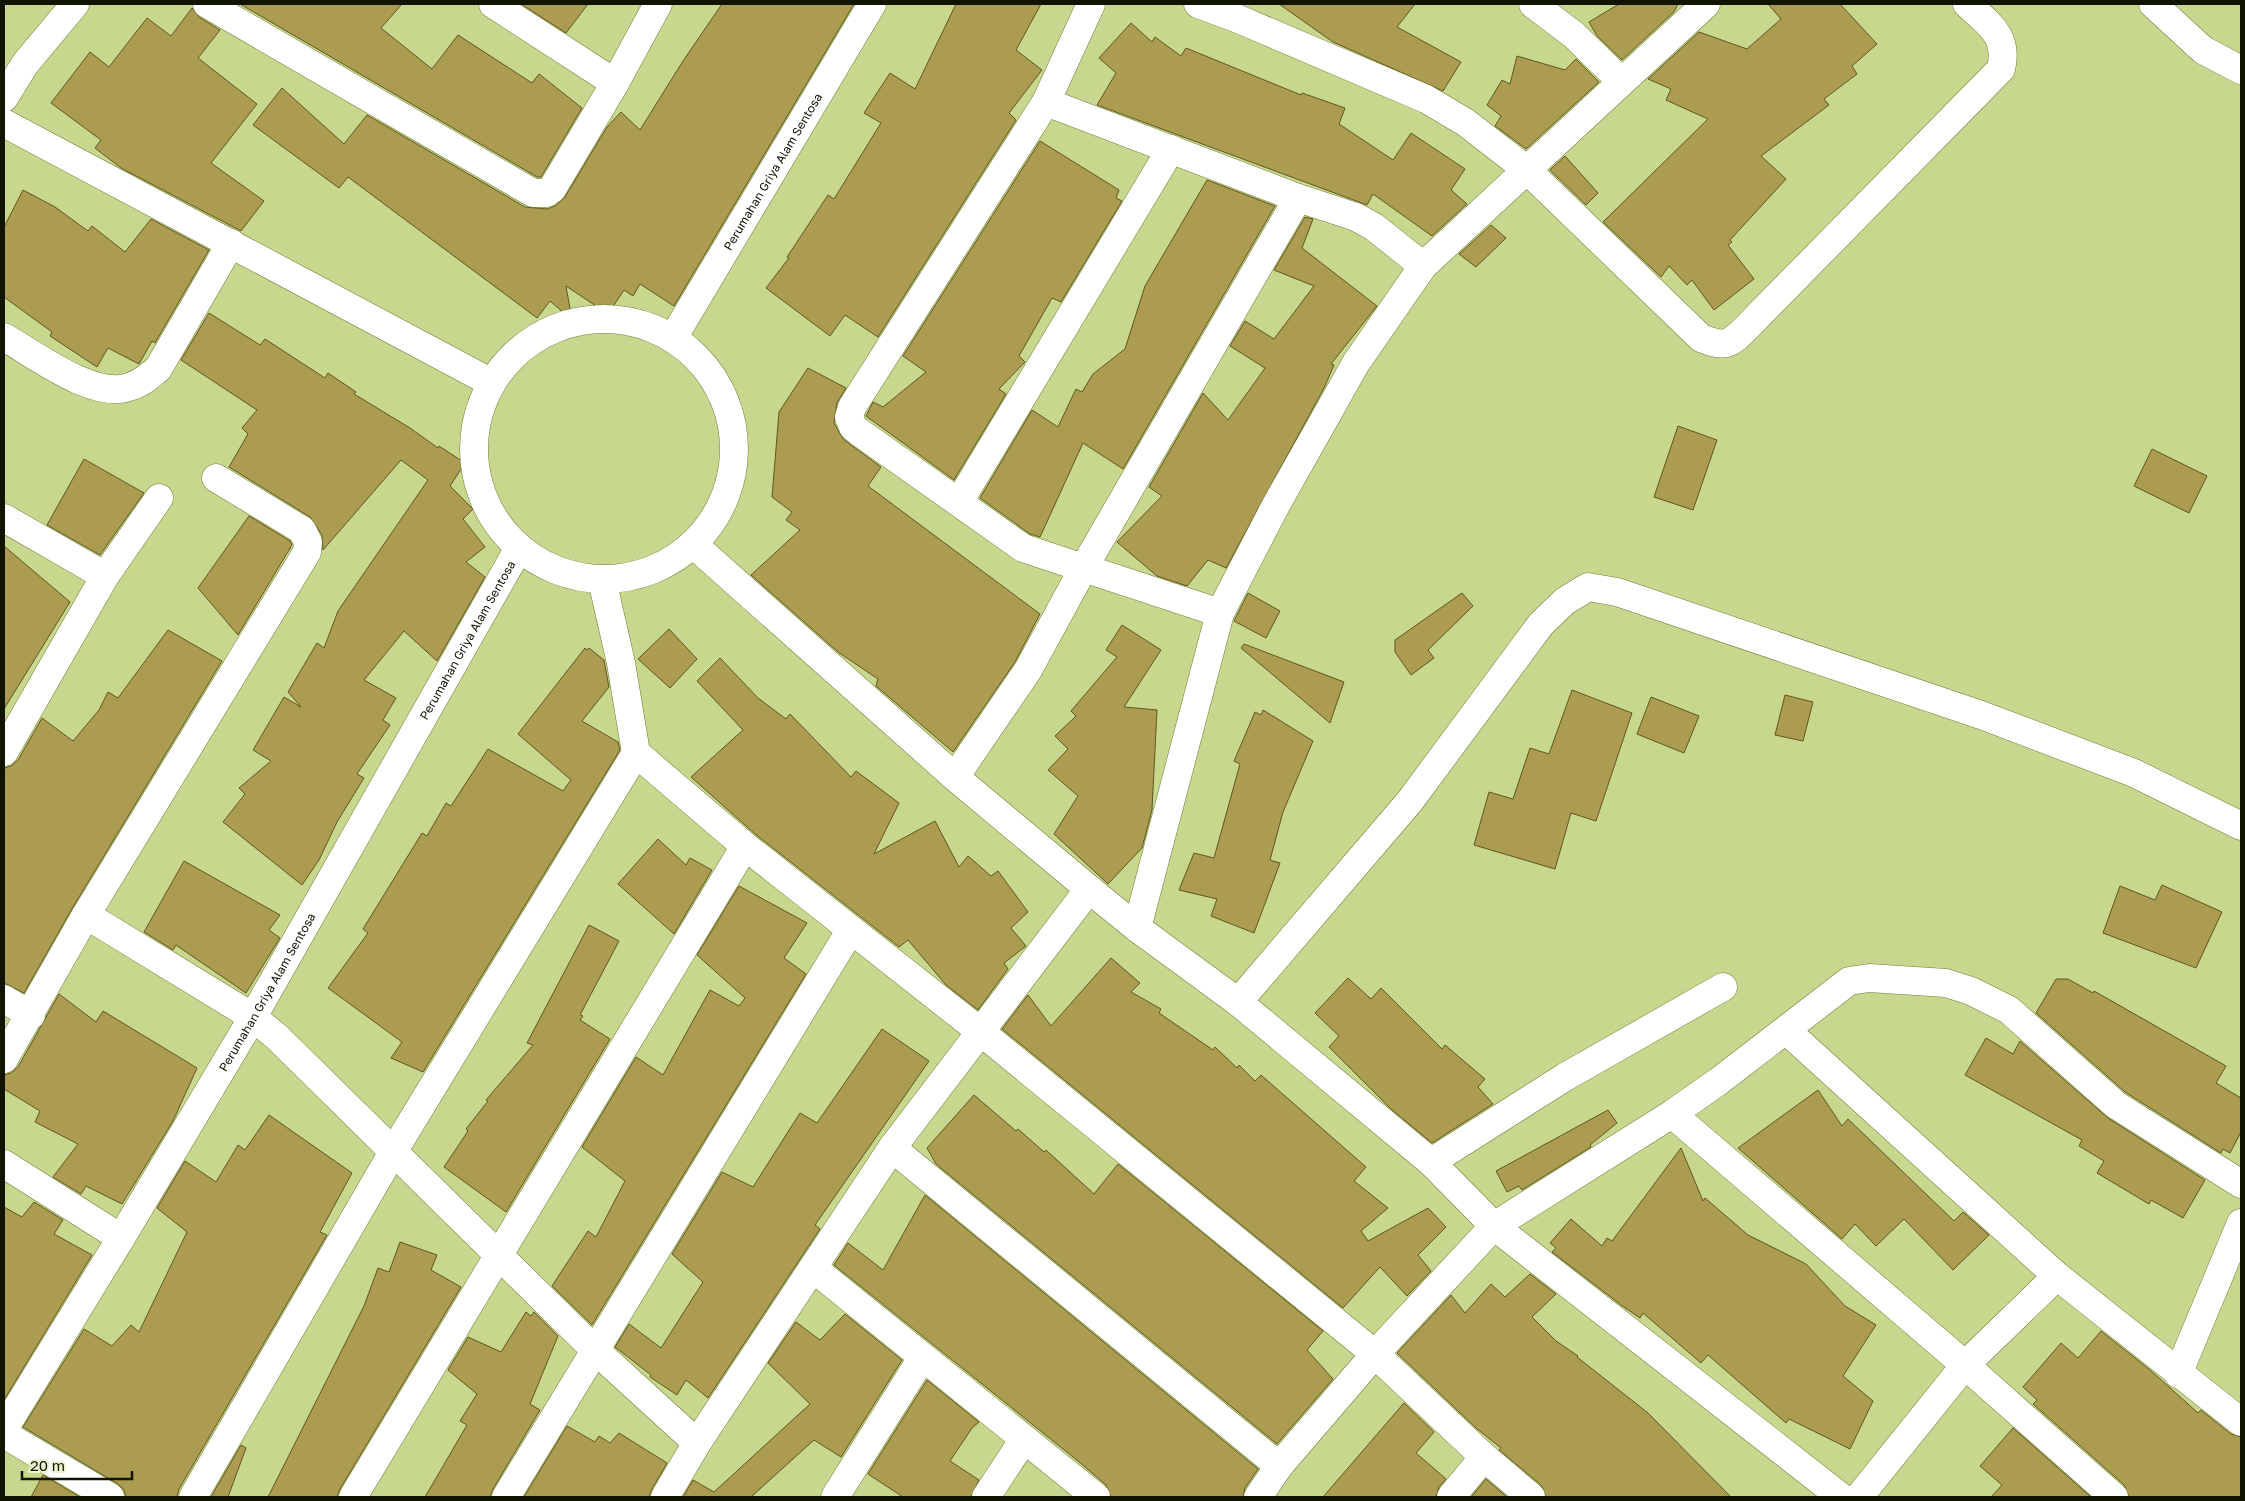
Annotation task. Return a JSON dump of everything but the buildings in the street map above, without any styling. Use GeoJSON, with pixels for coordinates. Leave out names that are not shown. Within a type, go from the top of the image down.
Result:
{"type":"FeatureCollection","features":[{"type":"Feature","properties":{"kind":"street"},"geometry":{"type":"LineString","coordinates":[[4,98],[25,64],[75,4]]}},
{"type":"Feature","properties":{"kind":"street"},"geometry":{"type":"LineString","coordinates":[[207,4],[533,193],[546,193],[552,189],[615,83],[658,4]]}},
{"type":"Feature","properties":{"kind":"street"},"geometry":{"type":"LineString","coordinates":[[494,4],[615,83]]}},
{"type":"Feature","properties":{"kind":"street","name":"Perumahan Griya Alam Sentosa"},"geometry":{"type":"LineString","coordinates":[[673,338],[872,4]]}},
{"type":"Feature","properties":{"kind":"street"},"geometry":{"type":"LineString","coordinates":[[1091,4],[1046,102],[852,407],[849,417],[853,426],[859,432],[959,502],[1009,540],[1023,548],[1220,613]]}},
{"type":"Feature","properties":{"kind":"street"},"geometry":{"type":"LineString","coordinates":[[1198,4],[1238,11],[1426,99],[1465,122],[1528,170],[1701,338],[1722,345],[1732,342],[2001,69],[2004,56],[1997,33],[1967,4]]}},
{"type":"Feature","properties":{"kind":"street"},"geometry":{"type":"LineString","coordinates":[[1533,4],[1574,35],[1621,81]]}},
{"type":"Feature","properties":{"kind":"street"},"geometry":{"type":"LineString","coordinates":[[1137,928],[1220,613],[1276,505],[1356,363],[1422,266],[1706,4]]}},
{"type":"Feature","properties":{"kind":"street"},"geometry":{"type":"LineString","coordinates":[[2153,4],[2203,50],[2241,70]]}},
{"type":"Feature","properties":{"kind":"street"},"geometry":{"type":"LineString","coordinates":[[1046,102],[1298,198],[1356,217],[1374,227],[1422,266]]}},
{"type":"Feature","properties":{"kind":"street"},"geometry":{"type":"LineString","coordinates":[[4,123],[492,383]]}},
{"type":"Feature","properties":{"kind":"street"},"geometry":{"type":"LineString","coordinates":[[959,502],[1171,149]]}},
{"type":"Feature","properties":{"kind":"street"},"geometry":{"type":"LineString","coordinates":[[955,776],[1028,670],[1083,569],[1298,198]]}},
{"type":"Feature","properties":{"kind":"street"},"geometry":{"type":"LineString","coordinates":[[4,337],[80,381],[109,388],[128,388],[145,380],[158,369],[232,243]]}},
{"type":"Feature","properties":{"kind":"street"},"geometry":{"type":"LineString","coordinates":[[587,319],[617,319],[646,326],[673,338],[703,365],[724,398],[733,437],[731,476],[717,513],[693,544],[666,564],[636,577],[602,580],[572,576],[543,565],[519,548],[498,526],[484,500],[476,471],[474,441],[480,411],[492,383],[509,359],[532,340],[559,327],[587,319]]}},
{"type":"Feature","properties":{"kind":"street"},"geometry":{"type":"LineString","coordinates":[[4,1059],[86,915],[307,552],[308,542],[302,530],[216,478]]}},
{"type":"Feature","properties":{"kind":"street"},"geometry":{"type":"LineString","coordinates":[[4,752],[105,576],[159,498]]}},
{"type":"Feature","properties":{"kind":"street"},"geometry":{"type":"LineString","coordinates":[[4,518],[105,576]]}},
{"type":"Feature","properties":{"kind":"street"},"geometry":{"type":"LineString","coordinates":[[693,544],[955,776],[1089,889],[1137,928],[1238,1002],[1431,1162],[1494,1226],[1841,1497]]}},
{"type":"Feature","properties":{"kind":"street","name":"Perumahan Griya Alam Sentosa"},"geometry":{"type":"LineString","coordinates":[[4,1428],[121,1238],[253,1017],[519,548]]}},
{"type":"Feature","properties":{"kind":"street"},"geometry":{"type":"LineString","coordinates":[[602,580],[621,663],[636,753],[745,846],[850,931],[981,1032],[1376,1354],[1484,1457],[1532,1497]]}},
{"type":"Feature","properties":{"kind":"street"},"geometry":{"type":"LineString","coordinates":[[1238,1002],[1410,801],[1541,624],[1565,601],[1588,587],[1617,592],[1982,715],[2134,773],[2241,826]]}},
{"type":"Feature","properties":{"kind":"street"},"geometry":{"type":"LineString","coordinates":[[193,1497],[393,1152],[636,753]]}},
{"type":"Feature","properties":{"kind":"street"},"geometry":{"type":"LineString","coordinates":[[353,1497],[498,1253],[745,846]]}},
{"type":"Feature","properties":{"kind":"street"},"geometry":{"type":"LineString","coordinates":[[665,1497],[697,1443],[892,1148],[1089,889]]}},
{"type":"Feature","properties":{"kind":"street"},"geometry":{"type":"LineString","coordinates":[[86,915],[253,1017],[278,1038],[498,1253],[594,1350],[697,1443]]}},
{"type":"Feature","properties":{"kind":"street"},"geometry":{"type":"LineString","coordinates":[[506,1497],[850,931]]}},
{"type":"Feature","properties":{"kind":"street"},"geometry":{"type":"LineString","coordinates":[[1258,1497],[1280,1466],[1376,1354],[1494,1226],[1672,1114],[1787,1031],[1828,995],[1849,981],[1869,978],[1946,983],[1971,991],[2009,1010],[2116,1105],[2241,1184]]}},
{"type":"Feature","properties":{"kind":"street"},"geometry":{"type":"LineString","coordinates":[[1431,1162],[1565,1077],[1723,987]]}},
{"type":"Feature","properties":{"kind":"street"},"geometry":{"type":"LineString","coordinates":[[4,999],[30,1015]]}},
{"type":"Feature","properties":{"kind":"street"},"geometry":{"type":"LineString","coordinates":[[1787,1031],[2057,1276],[2178,1374],[2241,1422]]}},
{"type":"Feature","properties":{"kind":"street"},"geometry":{"type":"LineString","coordinates":[[1672,1114],[2114,1497]]}},
{"type":"Feature","properties":{"kind":"street"},"geometry":{"type":"LineString","coordinates":[[892,1148],[1280,1466]]}},
{"type":"Feature","properties":{"kind":"street"},"geometry":{"type":"LineString","coordinates":[[4,1164],[121,1238]]}},
{"type":"Feature","properties":{"kind":"street"},"geometry":{"type":"LineString","coordinates":[[2178,1374],[2241,1223]]}},
{"type":"Feature","properties":{"kind":"street"},"geometry":{"type":"LineString","coordinates":[[813,1268],[1096,1497]]}},
{"type":"Feature","properties":{"kind":"street"},"geometry":{"type":"LineString","coordinates":[[1859,1497],[1965,1366],[2057,1276]]}},
{"type":"Feature","properties":{"kind":"street"},"geometry":{"type":"LineString","coordinates":[[835,1497],[922,1358]]}},
{"type":"Feature","properties":{"kind":"street"},"geometry":{"type":"LineString","coordinates":[[4,1434],[110,1497]]}},
{"type":"Feature","properties":{"kind":"street"},"geometry":{"type":"LineString","coordinates":[[986,1497],[1024,1439]]}},
{"type":"Feature","properties":{"kind":"street"},"geometry":{"type":"LineString","coordinates":[[1451,1497],[1484,1457]]}}]}
